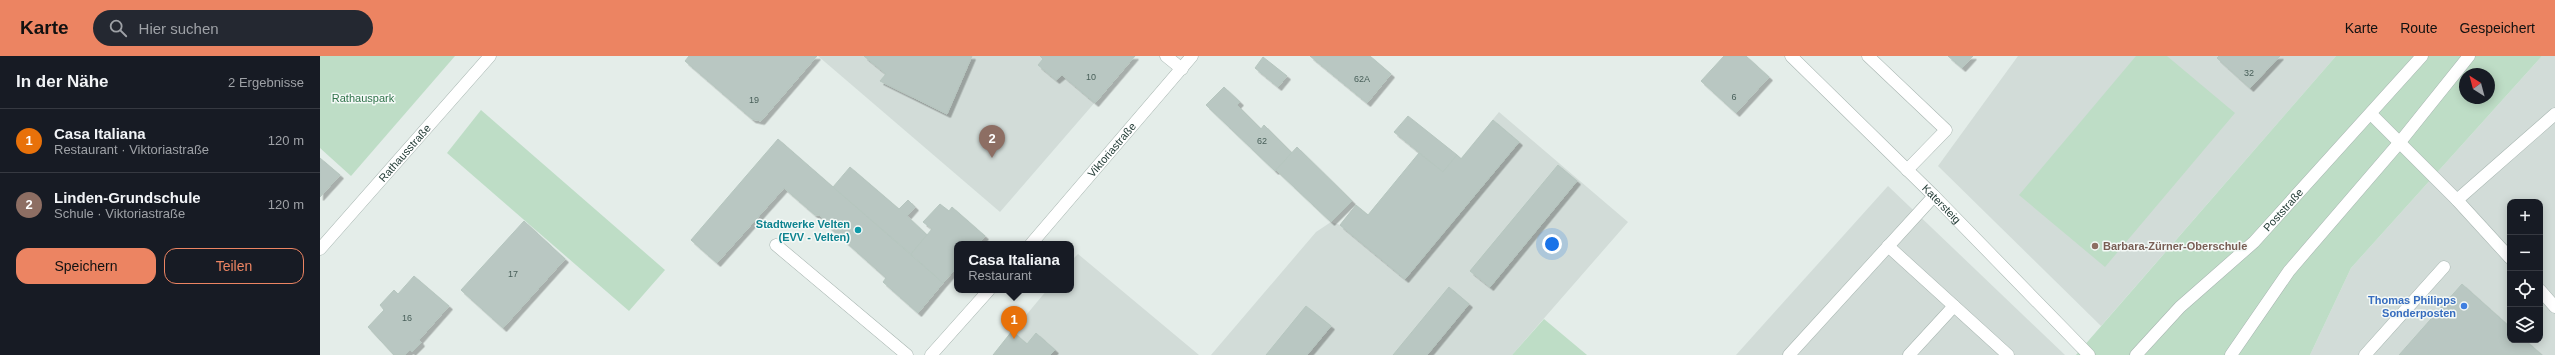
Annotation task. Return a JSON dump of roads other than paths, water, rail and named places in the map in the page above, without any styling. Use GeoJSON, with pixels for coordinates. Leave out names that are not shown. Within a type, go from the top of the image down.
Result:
{"type":"FeatureCollection","features":[{"type":"Feature","properties":{"kind":"street","name":"Rathausstraße"},"geometry":{"type":"LineString","coordinates":[[320,249],[490,56]]}},
{"type":"Feature","properties":{"kind":"street"},"geometry":{"type":"LineString","coordinates":[[1166,56],[1182,69]]}},
{"type":"Feature","properties":{"kind":"street","name":"Viktoriastraße"},"geometry":{"type":"LineString","coordinates":[[1034,241],[1192,56]]}},
{"type":"Feature","properties":{"kind":"street","name":"Katersteig"},"geometry":{"type":"LineString","coordinates":[[1791,56],[1934,196],[2089,355]]}},
{"type":"Feature","properties":{"kind":"street"},"geometry":{"type":"LineString","coordinates":[[1868,56],[1946,130],[1907,170]]}},
{"type":"Feature","properties":{"kind":"street","name":"Poststraße"},"geometry":{"type":"LineString","coordinates":[[2136,355],[2180,306],[2254,242],[2422,56]]}},
{"type":"Feature","properties":{"kind":"street"},"geometry":{"type":"LineString","coordinates":[[2231,355],[2290,271],[2400,142],[2469,56]]}},
{"type":"Feature","properties":{"kind":"street"},"geometry":{"type":"LineString","coordinates":[[2371,114],[2457,200],[2507,255]]}},
{"type":"Feature","properties":{"kind":"street"},"geometry":{"type":"LineString","coordinates":[[2457,200],[2555,114]]}},
{"type":"Feature","properties":{"kind":"street"},"geometry":{"type":"LineString","coordinates":[[1790,355],[1934,196]]}},
{"type":"Feature","properties":{"kind":"street"},"geometry":{"type":"LineString","coordinates":[[776,245],[907,355]]}},
{"type":"Feature","properties":{"kind":"street"},"geometry":{"type":"LineString","coordinates":[[1888,246],[2008,355]]}},
{"type":"Feature","properties":{"kind":"street"},"geometry":{"type":"LineString","coordinates":[[2365,355],[2444,267]]}},
{"type":"Feature","properties":{"kind":"street"},"geometry":{"type":"LineString","coordinates":[[931,355],[986,293]]}},
{"type":"Feature","properties":{"kind":"street"},"geometry":{"type":"LineString","coordinates":[[2543,293],[2555,307]]}},
{"type":"Feature","properties":{"kind":"street"},"geometry":{"type":"LineString","coordinates":[[1909,355],[1954,306]]}},
{"type":"Feature","properties":{"kind":"place","name":"Linden-Grundschule"},"geometry":{"type":"Point","coordinates":[992,158]}},
{"type":"Feature","properties":{"kind":"place","name":"Stadtwerke Velten (EVV - Velten)"},"geometry":{"type":"Point","coordinates":[858,230]}},
{"type":"Feature","properties":{"kind":"place","name":"Barbara-Zürner-Oberschule"},"geometry":{"type":"Point","coordinates":[2095,246]}},
{"type":"Feature","properties":{"kind":"place","name":"Thomas Philipps Sonderposten"},"geometry":{"type":"Point","coordinates":[2464,306]}},
{"type":"Feature","properties":{"kind":"place","name":"Casa Italiana"},"geometry":{"type":"Point","coordinates":[1014,339]}},
{"type":"Feature","properties":{"kind":"park label","name":"Rathauspark"},"geometry":{"type":"Point","coordinates":[363,98]}}]}
